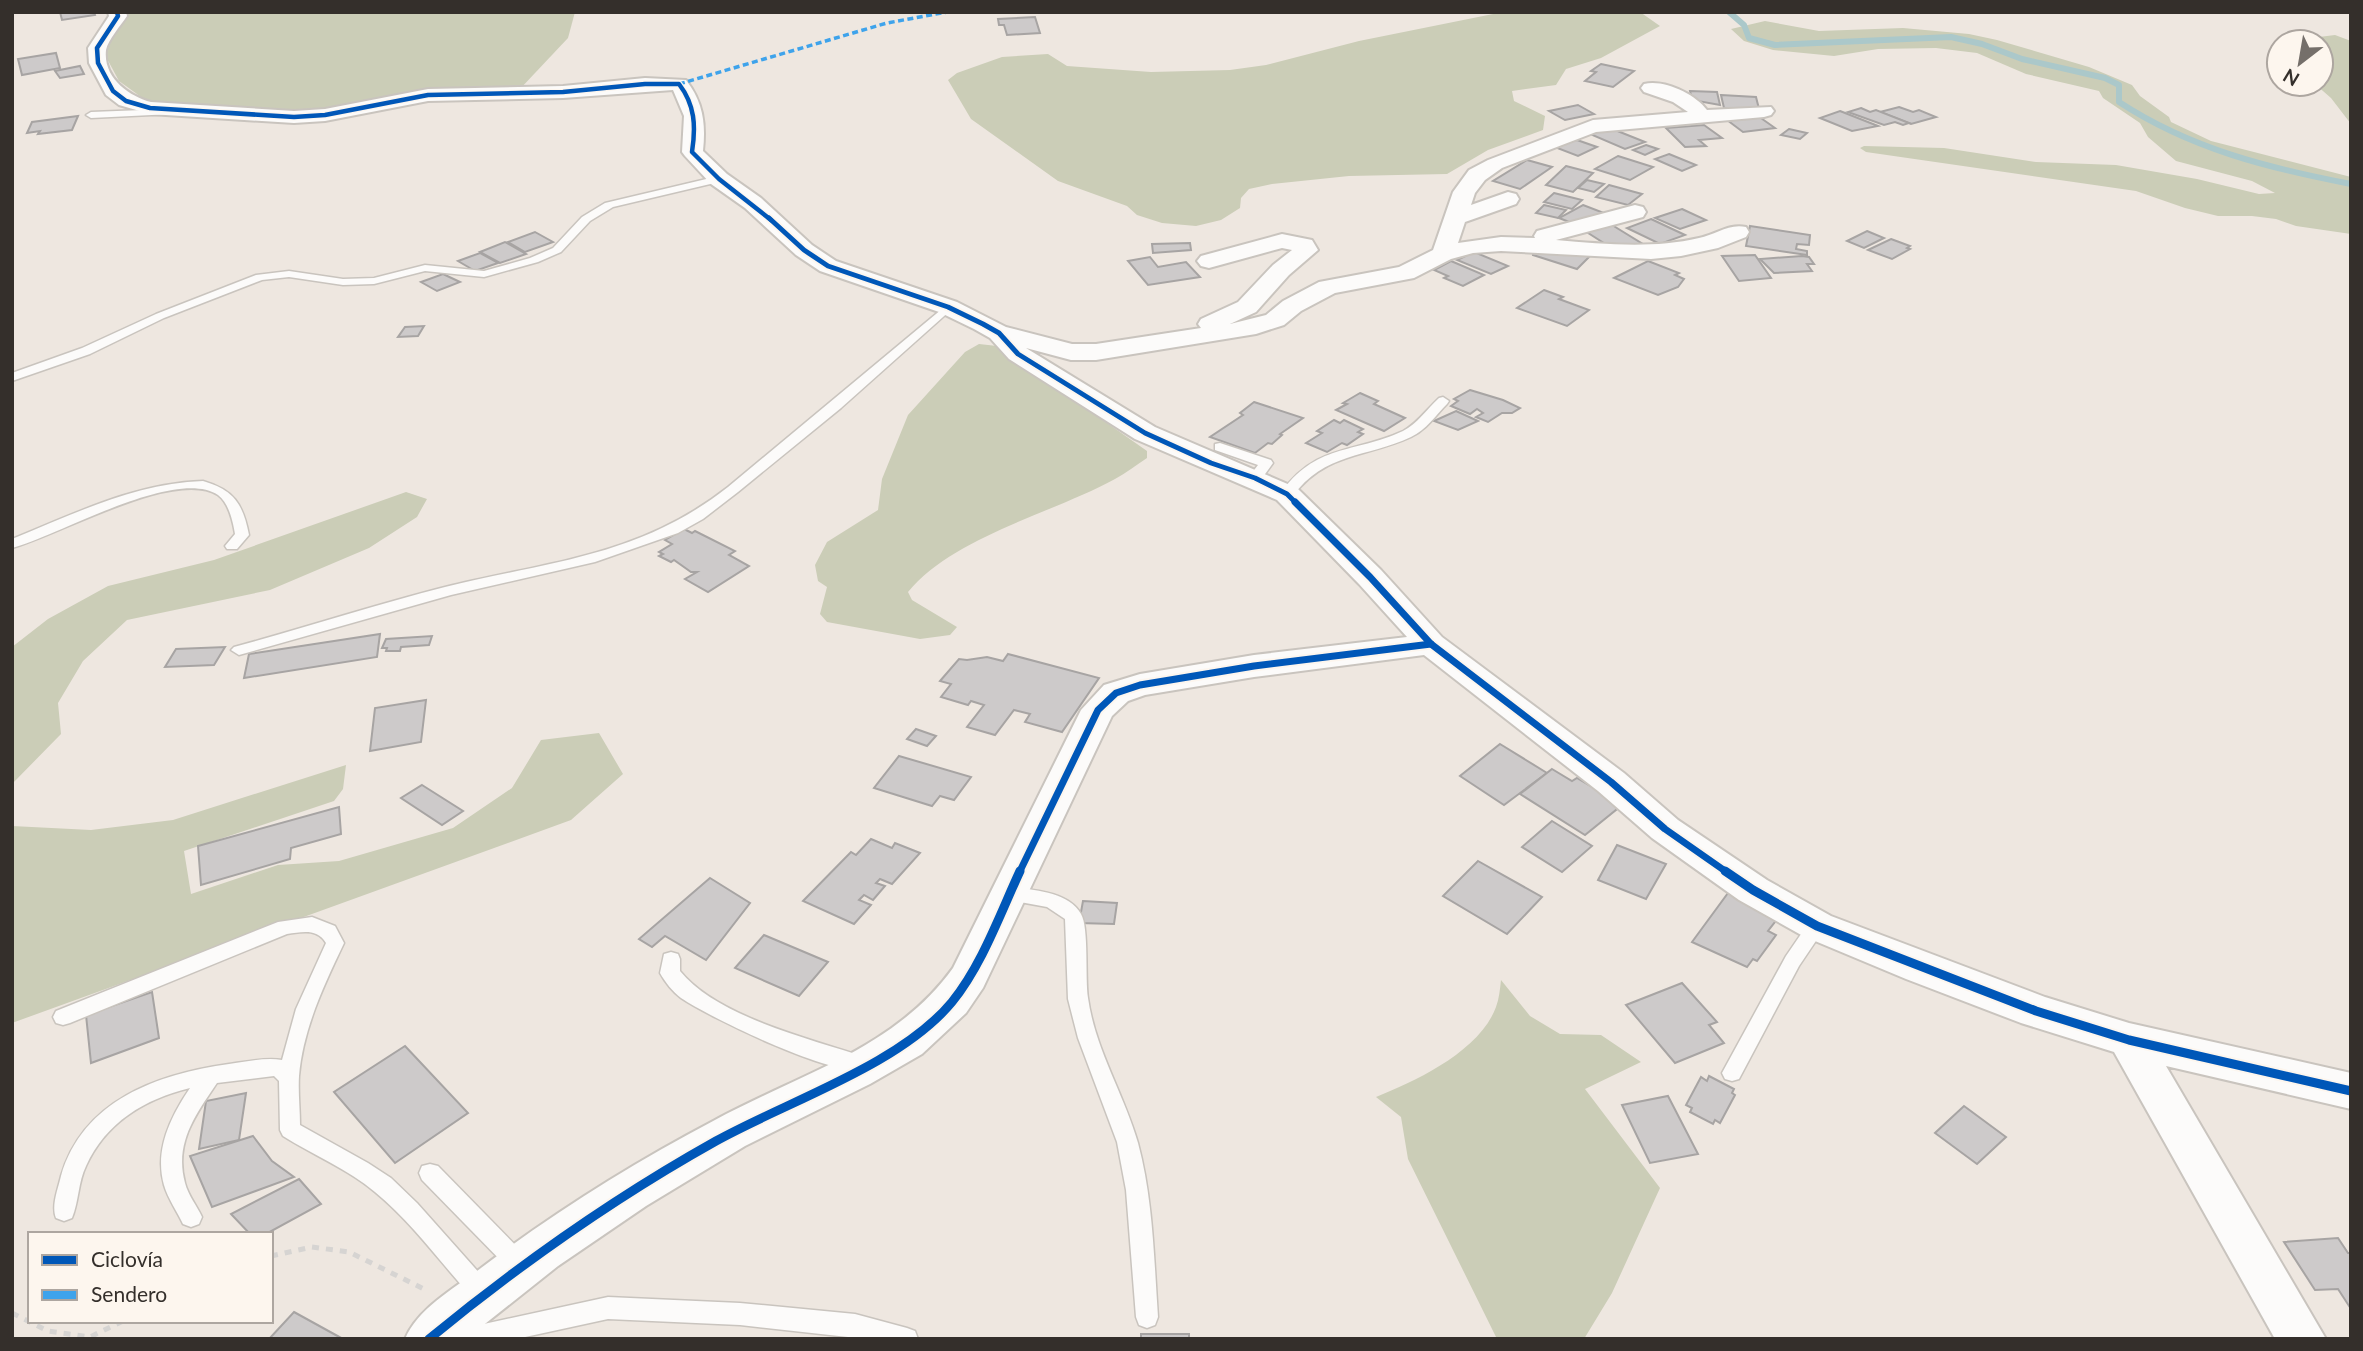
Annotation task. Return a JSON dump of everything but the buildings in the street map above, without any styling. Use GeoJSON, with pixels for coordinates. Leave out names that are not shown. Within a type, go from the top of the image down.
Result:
{"type":"FeatureCollection","features":[{"type":"Feature","properties":{"kind":"street"},"geometry":{"type":"LineString","coordinates":[[117,12],[118,16],[97,48],[96,55],[113,91],[126,101],[150,108],[294,117],[325,115],[428,94],[563,92],[679,84],[689,94],[695,114],[692,152],[719,179],[753,203],[804,250],[828,266],[874,284],[948,307],[999,333],[1071,352],[1096,352],[1247,329],[1275,320],[1292,306],[1328,287],[1406,273],[1443,254],[1472,246],[1519,244],[1675,250],[1709,243],[1738,232]]}},
{"type":"Feature","properties":{"kind":"street"},"geometry":{"type":"LineString","coordinates":[[1651,88],[1685,101],[1700,112],[1701,117]]}},
{"type":"Feature","properties":{"kind":"street"},"geometry":{"type":"LineString","coordinates":[[1443,254],[1464,192],[1477,175],[1495,164],[1556,138],[1593,126],[1764,111]]}},
{"type":"Feature","properties":{"kind":"street"},"geometry":{"type":"LineString","coordinates":[[1453,219],[1508,199]]}},
{"type":"Feature","properties":{"kind":"street"},"geometry":{"type":"LineString","coordinates":[[1519,244],[1634,212]]}},
{"type":"Feature","properties":{"kind":"street"},"geometry":{"type":"LineString","coordinates":[[1166,341],[1220,321],[1247,307],[1281,270],[1306,250],[1304,245],[1282,241],[1209,261]]}},
{"type":"Feature","properties":{"kind":"street"},"geometry":{"type":"LineString","coordinates":[[999,333],[1017,354],[1144,433],[1211,463],[1255,478],[1287,494],[1370,576],[1432,644],[1611,782],[1665,829],[1753,890],[1817,926],[2023,1006],[2129,1040],[2351,1091]]}},
{"type":"Feature","properties":{"kind":"street"},"geometry":{"type":"LineString","coordinates":[[454,1318],[548,1244],[659,1174],[770,1112],[909,1042],[941,1017],[957,999],[1098,710],[1115,693],[1140,685],[1254,666],[1432,644]]}},
{"type":"Feature","properties":{"kind":"street"},"geometry":{"type":"LineString","coordinates":[[2129,1040],[2302,1339]]}},
{"type":"Feature","properties":{"kind":"lane"},"geometry":{"type":"LineString","coordinates":[[91,115],[175,111]]}},
{"type":"Feature","properties":{"kind":"lane"},"geometry":{"type":"LineString","coordinates":[[12,377],[86,351],[171,311],[260,276],[289,274],[343,282],[374,281],[425,268],[484,274],[534,260],[557,250],[586,219],[609,205],[719,179]]}},
{"type":"Feature","properties":{"kind":"lane"},"geometry":{"type":"LineString","coordinates":[[239,650],[282,641],[424,597],[568,565],[640,544],[674,529],[703,512],[837,407],[948,307]]}},
{"type":"Feature","properties":{"kind":"lane"},"geometry":{"type":"LineString","coordinates":[[1287,494],[1294,481],[1311,467],[1342,453],[1409,432],[1427,420],[1443,401]]}},
{"type":"Feature","properties":{"kind":"lane"},"geometry":{"type":"LineString","coordinates":[[1220,447],[1266,463],[1255,478]]}},
{"type":"Feature","properties":{"kind":"lane"},"geometry":{"type":"LineString","coordinates":[[12,544],[135,496],[159,489],[197,486],[221,492],[232,505],[240,521],[242,535],[232,546]]}},
{"type":"Feature","properties":{"kind":"lane"},"geometry":{"type":"LineString","coordinates":[[1009,894],[1045,899],[1068,908],[1074,917],[1077,999],[1088,1038],[1127,1142],[1137,1190],[1147,1317]]}},
{"type":"Feature","properties":{"kind":"lane"},"geometry":{"type":"LineString","coordinates":[[62,1017],[285,927],[312,924],[328,930],[335,943],[305,1007],[293,1045],[289,1078],[290,1130],[349,1161],[383,1184],[413,1214],[454,1318],[470,1338],[608,1308],[740,1314],[855,1325],[907,1339]]}},
{"type":"Feature","properties":{"kind":"lane"},"geometry":{"type":"LineString","coordinates":[[1731,1073],[1747,1050],[1785,971],[1817,926]]}},
{"type":"Feature","properties":{"kind":"lane"},"geometry":{"type":"LineString","coordinates":[[671,959],[670,973],[686,992],[769,1033],[827,1057],[867,1065]]}},
{"type":"Feature","properties":{"kind":"lane"},"geometry":{"type":"LineString","coordinates":[[64,1211],[75,1166],[94,1135],[122,1106],[156,1089],[253,1069],[279,1067],[289,1078]]}},
{"type":"Feature","properties":{"kind":"lane"},"geometry":{"type":"LineString","coordinates":[[191,1217],[174,1183],[172,1148],[182,1115],[209,1078]]}},
{"type":"Feature","properties":{"kind":"lane"},"geometry":{"type":"LineString","coordinates":[[430,1173],[521,1266]]}},
{"type":"Feature","properties":{"kind":"path"},"geometry":{"type":"LineString","coordinates":[[273,1256],[312,1247],[349,1252],[408,1282],[454,1318]]}},
{"type":"Feature","properties":{"kind":"path"},"geometry":{"type":"LineString","coordinates":[[12,1313],[28,1321]]}},
{"type":"Feature","properties":{"kind":"path"},"geometry":{"type":"LineString","coordinates":[[32,1323],[48,1331],[90,1337],[119,1323]]}},
{"type":"Feature","properties":{"kind":"green space"},"geometry":{"type":"Polygon","coordinates":[[[124,12],[575,12],[568,38],[519,90],[297,112],[148,102],[119,81],[105,55],[124,12]]]}},
{"type":"Feature","properties":{"kind":"green space"},"geometry":{"type":"Polygon","coordinates":[[[1503,12],[1640,12],[1660,26],[1601,58],[1566,69],[1556,85],[1512,91],[1514,101],[1545,116],[1543,130],[1488,150],[1447,174],[1349,176],[1272,184],[1249,189],[1241,198],[1240,208],[1221,220],[1196,226],[1162,223],[1137,215],[1127,206],[1058,181],[971,119],[948,80],[957,73],[1002,57],[1048,54],[1067,66],[1151,72],[1230,70],[1266,65],[1359,41],[1503,12]]]}},
{"type":"Feature","properties":{"kind":"green space"},"geometry":{"type":"Polygon","coordinates":[[[1765,21],[1819,31],[1903,28],[1969,34],[2089,67],[2132,85],[2140,96],[2169,117],[2171,122],[2211,141],[2351,177],[2351,234],[2296,226],[2276,219],[2218,216],[2136,191],[1866,152],[1860,148],[1944,148],[2036,162],[2116,165],[2197,179],[2259,194],[2275,193],[2252,181],[2176,161],[2148,137],[2140,123],[2103,98],[2099,91],[2026,74],[1977,53],[1936,48],[1878,49],[1834,56],[1773,50],[1744,41],[1731,29],[1765,21]]]}},
{"type":"Feature","properties":{"kind":"green space"},"geometry":{"type":"Polygon","coordinates":[[[2335,35],[2351,41],[2351,124],[2331,98],[2335,98],[2335,35]]]}},
{"type":"Feature","properties":{"kind":"green space"},"geometry":{"type":"Polygon","coordinates":[[[979,344],[997,346],[1147,451],[1147,458],[1119,477],[977,541],[927,573],[908,592],[912,600],[957,627],[950,635],[920,639],[827,622],[820,614],[827,587],[818,581],[815,565],[827,542],[878,510],[882,479],[908,415],[965,352],[979,344]]]}},
{"type":"Feature","properties":{"kind":"green space"},"geometry":{"type":"Polygon","coordinates":[[[406,492],[427,499],[417,517],[369,548],[270,590],[127,620],[83,661],[58,703],[61,734],[12,784],[12,647],[48,619],[108,586],[214,560],[406,492]]]}},
{"type":"Feature","properties":{"kind":"green space"},"geometry":{"type":"Polygon","coordinates":[[[599,733],[623,774],[571,820],[12,1023],[12,826],[91,830],[173,820],[346,765],[343,789],[334,801],[184,851],[191,894],[278,865],[339,861],[453,828],[512,788],[541,740],[599,733]]]}},
{"type":"Feature","properties":{"kind":"green space"},"geometry":{"type":"Polygon","coordinates":[[[1501,980],[1530,1016],[1560,1034],[1601,1035],[1641,1062],[1585,1089],[1660,1188],[1612,1293],[1584,1339],[1497,1339],[1408,1159],[1401,1117],[1376,1097],[1427,1073],[1462,1051],[1488,1023],[1496,1007],[1501,980]]]}},
{"type":"Feature","properties":{"kind":"waterway"},"geometry":{"type":"LineString","coordinates":[[1729,12],[1744,25],[1749,38],[1775,45],[1951,37],[1982,44],[2022,59],[2105,78],[2119,85],[2119,102],[2174,132],[2231,155],[2351,184]]}},
{"type":"Feature","properties":{"kind":"marked path"},"geometry":{"type":"LineString","coordinates":[[679,84],[887,23],[947,12]]}},
{"type":"Feature","properties":{"kind":"cycle path"},"geometry":{"type":"LineString","coordinates":[[117,12],[118,16],[97,48],[98,63],[113,91],[126,101],[150,108],[294,117],[325,115],[428,95],[563,92],[645,84],[679,84],[689,99],[694,116],[692,152],[719,179],[753,203],[804,250],[828,266],[948,307],[983,324],[999,333],[1018,354],[1145,433],[1287,494],[1370,577],[1431,644],[1611,782],[1665,829],[1753,890],[1817,926],[2036,1011],[2129,1040],[2351,1091]]}},
{"type":"Feature","properties":{"kind":"cycle path"},"geometry":{"type":"LineString","coordinates":[[429,1339],[541,1251],[630,1191],[772,1111],[882,1058],[931,1023],[952,1002],[969,977],[1098,710],[1116,693],[1140,685],[1254,666],[1431,644]]}}]}
